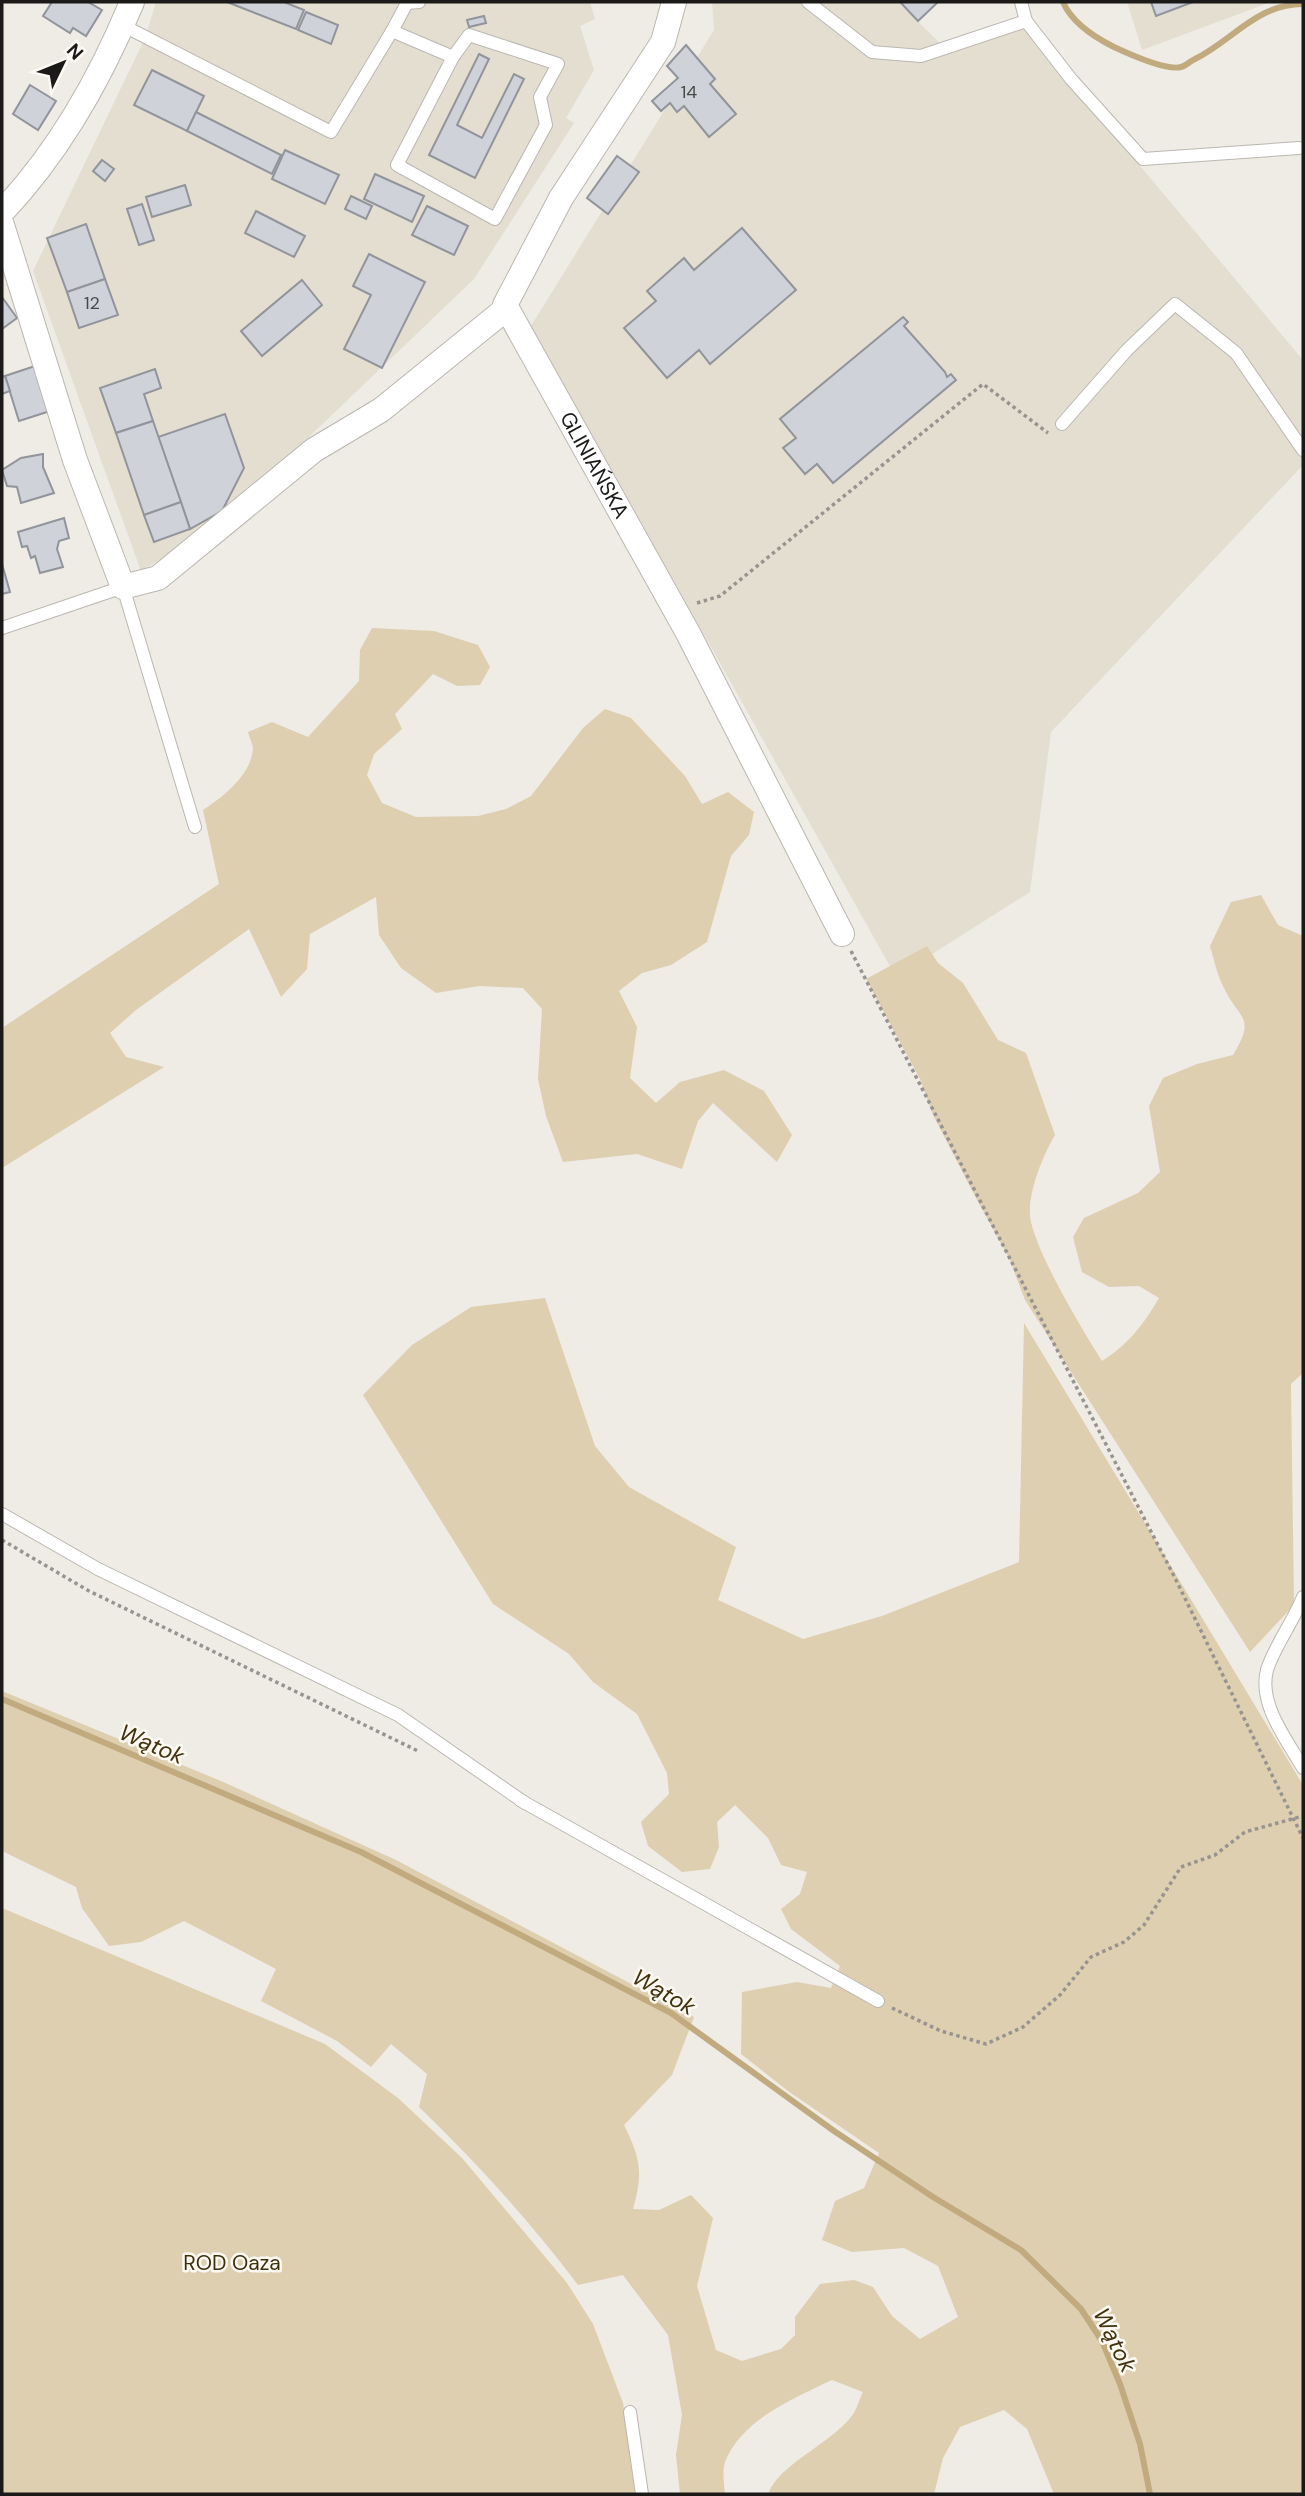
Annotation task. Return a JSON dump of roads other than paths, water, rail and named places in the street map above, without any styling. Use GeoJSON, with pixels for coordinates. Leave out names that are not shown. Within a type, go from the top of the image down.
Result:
{"type":"FeatureCollection","features":[{"type":"Feature","properties":{"kind":"street"},"geometry":{"type":"LineString","coordinates":[[2,212],[62,133],[91,88],[132,2]]}},
{"type":"Feature","properties":{"kind":"street"},"geometry":{"type":"LineString","coordinates":[[2,225],[75,460],[122,587],[158,578],[314,450],[381,410],[507,308],[505,305],[561,198],[663,42],[674,2]]}},
{"type":"Feature","properties":{"kind":"street","name":"GLINIAŃSKA"},"geometry":{"type":"LineString","coordinates":[[507,308],[675,611],[842,934]]}},
{"type":"Feature","properties":{"kind":"lane"},"geometry":{"type":"LineString","coordinates":[[122,25],[331,132],[407,3],[419,2]]}},
{"type":"Feature","properties":{"kind":"lane"},"geometry":{"type":"LineString","coordinates":[[808,2],[872,52],[921,56],[1026,21]]}},
{"type":"Feature","properties":{"kind":"lane"},"geometry":{"type":"LineString","coordinates":[[1021,2],[1026,21],[1071,79],[1143,159],[1298,148]]}},
{"type":"Feature","properties":{"kind":"lane"},"geometry":{"type":"LineString","coordinates":[[392,31],[453,57]]}},
{"type":"Feature","properties":{"kind":"lane"},"geometry":{"type":"LineString","coordinates":[[469,34],[558,64],[540,97],[545,125],[495,219],[397,165],[453,57],[469,34]]}},
{"type":"Feature","properties":{"kind":"lane"},"geometry":{"type":"LineString","coordinates":[[1062,424],[1127,350],[1175,304],[1236,353],[1303,450]]}},
{"type":"Feature","properties":{"kind":"lane"},"geometry":{"type":"LineString","coordinates":[[2,628],[122,587],[195,827]]}},
{"type":"Feature","properties":{"kind":"lane"},"geometry":{"type":"LineString","coordinates":[[2,1514],[98,1569],[398,1715],[478,1777],[878,2001]]}},
{"type":"Feature","properties":{"kind":"lane"},"geometry":{"type":"LineString","coordinates":[[1303,1597],[1267,1669],[1265,1694],[1276,1721],[1303,1768]]}},
{"type":"Feature","properties":{"kind":"lane"},"geometry":{"type":"LineString","coordinates":[[630,2412],[642,2494]]}},
{"type":"Feature","properties":{"kind":"waterway"},"geometry":{"type":"LineString","coordinates":[[1063,2],[1078,23],[1099,39],[1138,57],[1174,68],[1185,66],[1259,16],[1272,10],[1303,4]]}},
{"type":"Feature","properties":{"kind":"waterway","name":"Wątok"},"geometry":{"type":"LineString","coordinates":[[2,1699],[361,1852],[671,2013],[834,2131],[933,2197],[1021,2250],[1081,2309],[1102,2341],[1140,2444],[1150,2494]]}},
{"type":"Feature","properties":{"kind":"park label","name":"ROD Oaza"},"geometry":{"type":"Point","coordinates":[232,2263]}}]}
